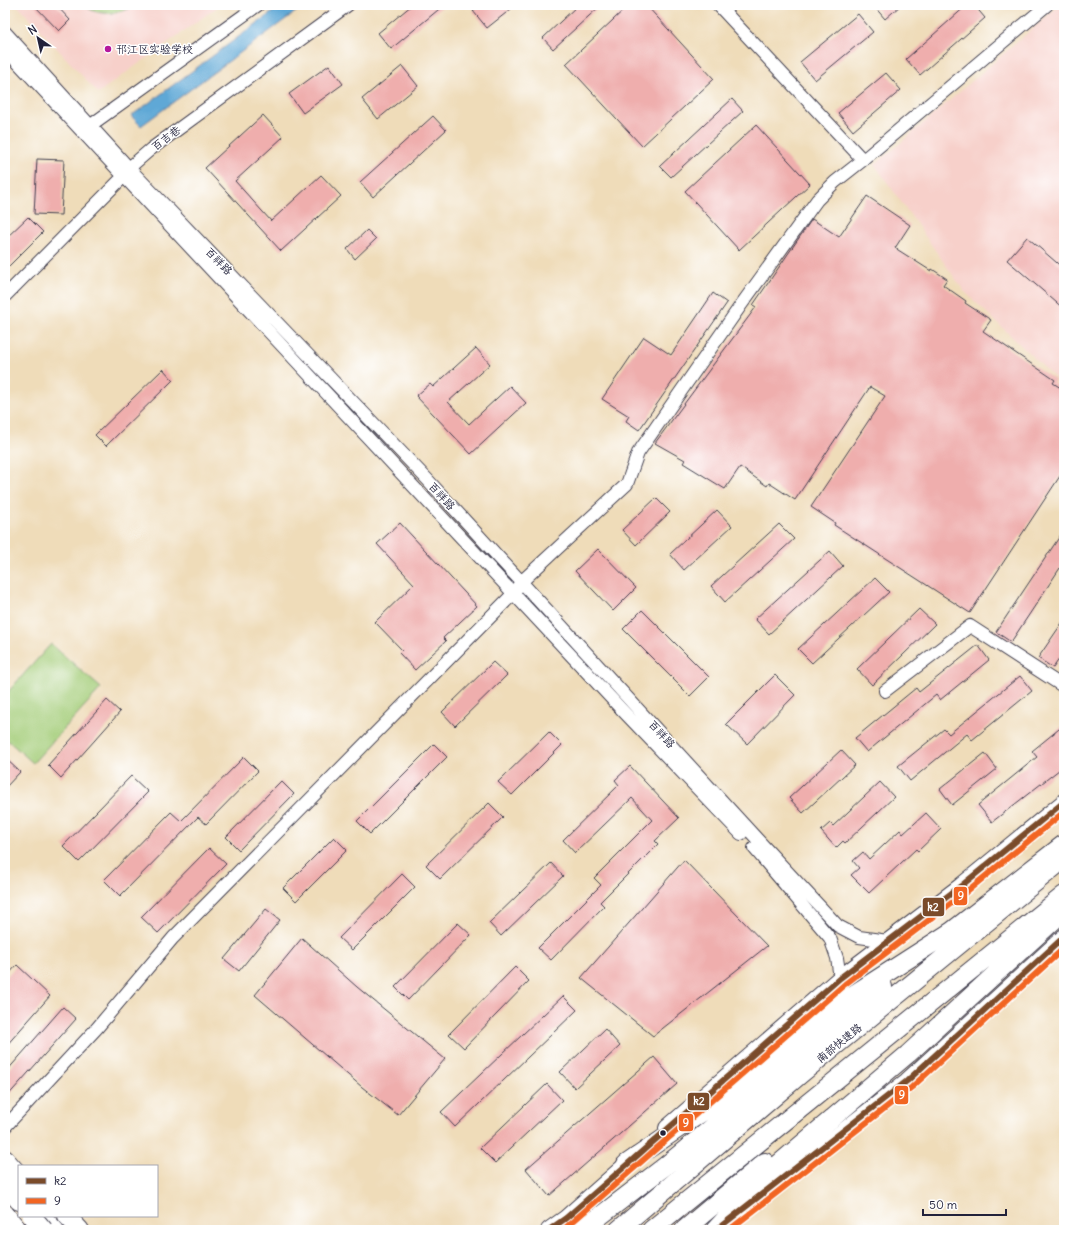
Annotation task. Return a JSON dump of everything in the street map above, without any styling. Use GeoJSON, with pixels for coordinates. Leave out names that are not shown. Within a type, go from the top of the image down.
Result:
{"type":"FeatureCollection","features":[{"type":"Feature","properties":{"kind":"highway"},"geometry":{"type":"LineString","coordinates":[[593,1230],[709,1129],[952,931],[1064,844]]}},
{"type":"Feature","properties":{"kind":"highway","name":"南部快速路"},"geometry":{"type":"LineString","coordinates":[[618,1230],[801,1074],[1064,859]]}},
{"type":"Feature","properties":{"kind":"highway"},"geometry":{"type":"LineString","coordinates":[[651,1230],[1064,895]]}},
{"type":"Feature","properties":{"kind":"highway"},"geometry":{"type":"LineString","coordinates":[[715,1230],[769,1172],[908,1054],[1064,911]]}},
{"type":"Feature","properties":{"kind":"highway"},"geometry":{"type":"LineString","coordinates":[[626,1164],[738,1088],[840,1003],[952,931]]}},
{"type":"Feature","properties":{"kind":"highway"},"geometry":{"type":"LineString","coordinates":[[684,1230],[828,1108],[1002,969]]}},
{"type":"Feature","properties":{"kind":"highway"},"geometry":{"type":"LineString","coordinates":[[5,1158],[18,1167]]}},
{"type":"Feature","properties":{"kind":"highway"},"geometry":{"type":"LineString","coordinates":[[5,1158],[18,1174]]}},
{"type":"Feature","properties":{"kind":"highway"},"geometry":{"type":"LineString","coordinates":[[582,1230],[664,1167]]}},
{"type":"Feature","properties":{"kind":"highway"},"geometry":{"type":"LineString","coordinates":[[5,1185],[18,1200]]}},
{"type":"Feature","properties":{"kind":"highway"},"geometry":{"type":"LineString","coordinates":[[5,1214],[18,1230]]}},
{"type":"Feature","properties":{"kind":"highway"},"geometry":{"type":"LineString","coordinates":[[33,1217],[44,1230]]}},
{"type":"Feature","properties":{"kind":"highway"},"geometry":{"type":"LineString","coordinates":[[56,1217],[67,1230]]}},
{"type":"Feature","properties":{"kind":"highway"},"geometry":{"type":"LineString","coordinates":[[68,1217],[80,1230]]}},
{"type":"Feature","properties":{"kind":"main road"},"geometry":{"type":"LineString","coordinates":[[549,1230],[566,1218],[840,978],[961,886],[1064,802]]}},
{"type":"Feature","properties":{"kind":"main road"},"geometry":{"type":"LineString","coordinates":[[715,1230],[907,1081],[1064,938]]}},
{"type":"Feature","properties":{"kind":"main road"},"geometry":{"type":"LineString","coordinates":[[5,1173],[18,1188]]}},
{"type":"Feature","properties":{"kind":"main road"},"geometry":{"type":"LineString","coordinates":[[43,1217],[56,1230]]}},
{"type":"Feature","properties":{"kind":"street"},"geometry":{"type":"LineString","coordinates":[[91,125],[258,5]]}},
{"type":"Feature","properties":{"kind":"street","name":"百吉巷"},"geometry":{"type":"LineString","coordinates":[[5,296],[126,172],[151,149],[348,5]]}},
{"type":"Feature","properties":{"kind":"street"},"geometry":{"type":"LineString","coordinates":[[718,5],[863,160]]}},
{"type":"Feature","properties":{"kind":"street"},"geometry":{"type":"LineString","coordinates":[[5,1127],[97,1028],[172,938],[514,593],[520,582],[627,484],[638,453],[741,305],[817,200],[835,182],[1047,5]]}},
{"type":"Feature","properties":{"kind":"street","name":"百祥路"},"geometry":{"type":"LineString","coordinates":[[5,32],[91,125],[126,172],[624,712],[758,852],[830,938],[837,958],[840,978]]}},
{"type":"Feature","properties":{"kind":"street","name":"百祥路"},"geometry":{"type":"LineString","coordinates":[[5,49],[420,472],[838,926],[859,937],[888,941]]}},
{"type":"Feature","properties":{"kind":"street"},"geometry":{"type":"LineString","coordinates":[[885,691],[970,626],[1064,687]]}},
{"type":"Feature","properties":{"kind":"street"},"geometry":{"type":"LineString","coordinates":[[5,1230],[36,1217]]}},
{"type":"Feature","properties":{"kind":"street"},"geometry":{"type":"LineString","coordinates":[[36,1230],[42,1217]]}},
{"type":"Feature","properties":{"kind":"shaded area","name":"邗江区实验学校"},"geometry":{"type":"Polygon","coordinates":[[[17,5],[220,5],[98,93],[17,5]]]}},
{"type":"Feature","properties":{"kind":"shaded area"},"geometry":{"type":"Polygon","coordinates":[[[1060,5],[1064,5],[1064,374],[1057,380],[964,291],[875,165],[1060,5]]]}},
{"type":"Feature","properties":{"kind":"green space"},"geometry":{"type":"Polygon","coordinates":[[[84,5],[134,5],[115,13],[102,13],[89,9],[84,5]]]}},
{"type":"Feature","properties":{"kind":"green space"},"geometry":{"type":"Polygon","coordinates":[[[51,644],[101,688],[33,763],[5,738],[5,695],[51,644]]]}},
{"type":"Feature","properties":{"kind":"water"},"geometry":{"type":"Polygon","coordinates":[[[282,5],[305,5],[141,126],[131,116],[282,5]]]}},
{"type":"Feature","properties":{"kind":"building"},"geometry":{"type":"Polygon","coordinates":[[[34,5],[56,5],[70,20],[59,31],[34,5]]]}},
{"type":"Feature","properties":{"kind":"building"},"geometry":{"type":"Polygon","coordinates":[[[412,5],[444,5],[391,49],[378,33],[412,5]]]}},
{"type":"Feature","properties":{"kind":"building"},"geometry":{"type":"Polygon","coordinates":[[[480,5],[516,5],[487,28],[473,11],[480,5]]]}},
{"type":"Feature","properties":{"kind":"building"},"geometry":{"type":"Polygon","coordinates":[[[578,5],[601,5],[553,49],[543,38],[578,5]]]}},
{"type":"Feature","properties":{"kind":"building"},"geometry":{"type":"Polygon","coordinates":[[[629,5],[646,5],[714,79],[642,146],[566,64],[629,5]]]}},
{"type":"Feature","properties":{"kind":"building"},"geometry":{"type":"Polygon","coordinates":[[[873,5],[901,5],[885,19],[873,5]]]}},
{"type":"Feature","properties":{"kind":"building"},"geometry":{"type":"Polygon","coordinates":[[[967,5],[974,5],[985,18],[920,75],[906,59],[967,5]]]}},
{"type":"Feature","properties":{"kind":"building"},"geometry":{"type":"Polygon","coordinates":[[[858,14],[873,32],[815,80],[800,62],[858,14]]]}},
{"type":"Feature","properties":{"kind":"building"},"geometry":{"type":"Polygon","coordinates":[[[329,65],[343,84],[303,113],[289,94],[329,65]]]}},
{"type":"Feature","properties":{"kind":"building"},"geometry":{"type":"Polygon","coordinates":[[[402,66],[418,86],[378,119],[362,99],[402,66]]]}},
{"type":"Feature","properties":{"kind":"building"},"geometry":{"type":"Polygon","coordinates":[[[886,73],[901,90],[853,131],[838,113],[886,73]]]}},
{"type":"Feature","properties":{"kind":"building"},"geometry":{"type":"Polygon","coordinates":[[[732,99],[743,111],[671,177],[660,166],[732,99]]]}},
{"type":"Feature","properties":{"kind":"building"},"geometry":{"type":"Polygon","coordinates":[[[263,115],[283,137],[235,181],[271,221],[321,175],[341,196],[281,251],[205,168],[263,115]]]}},
{"type":"Feature","properties":{"kind":"building"},"geometry":{"type":"Polygon","coordinates":[[[433,116],[446,130],[373,197],[360,182],[433,116]]]}},
{"type":"Feature","properties":{"kind":"building"},"geometry":{"type":"Polygon","coordinates":[[[756,125],[810,184],[739,250],[685,191],[756,125]]]}},
{"type":"Feature","properties":{"kind":"building"},"geometry":{"type":"Polygon","coordinates":[[[37,159],[64,160],[61,215],[34,214],[37,159]]]}},
{"type":"Feature","properties":{"kind":"building"},"geometry":{"type":"Polygon","coordinates":[[[867,196],[910,225],[895,248],[931,271],[932,269],[947,279],[943,285],[966,301],[965,303],[991,320],[983,331],[1055,380],[1053,383],[1064,390],[1064,470],[970,613],[834,525],[835,523],[811,507],[885,396],[870,387],[795,500],[769,483],[767,486],[740,467],[725,489],[683,463],[685,460],[655,443],[756,307],[753,305],[812,219],[839,237],[867,196]]]}},
{"type":"Feature","properties":{"kind":"building"},"geometry":{"type":"Polygon","coordinates":[[[28,217],[43,232],[5,270],[5,239],[28,217]]]}},
{"type":"Feature","properties":{"kind":"building"},"geometry":{"type":"Polygon","coordinates":[[[367,230],[376,239],[355,259],[347,249],[367,230]]]}},
{"type":"Feature","properties":{"kind":"building"},"geometry":{"type":"Polygon","coordinates":[[[1027,237],[1064,269],[1064,309],[1007,260],[1027,237]]]}},
{"type":"Feature","properties":{"kind":"building"},"geometry":{"type":"Polygon","coordinates":[[[713,293],[727,303],[639,430],[626,421],[629,416],[602,399],[644,337],[671,355],[713,293]]]}},
{"type":"Feature","properties":{"kind":"building"},"geometry":{"type":"Polygon","coordinates":[[[476,348],[490,364],[448,402],[469,424],[510,386],[526,403],[471,454],[416,396],[430,384],[433,387],[476,348]]]}},
{"type":"Feature","properties":{"kind":"building"},"geometry":{"type":"Polygon","coordinates":[[[163,369],[173,380],[106,446],[95,435],[163,369]]]}},
{"type":"Feature","properties":{"kind":"building"},"geometry":{"type":"Polygon","coordinates":[[[656,498],[670,512],[636,545],[622,530],[656,498]]]}},
{"type":"Feature","properties":{"kind":"building"},"geometry":{"type":"Polygon","coordinates":[[[717,510],[732,526],[684,570],[670,554],[717,510]]]}},
{"type":"Feature","properties":{"kind":"building"},"geometry":{"type":"Polygon","coordinates":[[[400,523],[477,606],[443,638],[446,641],[415,670],[399,653],[402,650],[375,622],[414,584],[377,544],[400,523]]]}},
{"type":"Feature","properties":{"kind":"building"},"geometry":{"type":"Polygon","coordinates":[[[779,524],[794,539],[725,602],[711,586],[779,524]]]}},
{"type":"Feature","properties":{"kind":"building"},"geometry":{"type":"Polygon","coordinates":[[[1064,530],[1064,571],[1060,568],[1011,642],[996,632],[1064,530]]]}},
{"type":"Feature","properties":{"kind":"building"},"geometry":{"type":"Polygon","coordinates":[[[598,549],[636,588],[613,611],[575,571],[598,549]]]}},
{"type":"Feature","properties":{"kind":"building"},"geometry":{"type":"Polygon","coordinates":[[[830,551],[843,566],[769,634],[755,619],[830,551]]]}},
{"type":"Feature","properties":{"kind":"building"},"geometry":{"type":"Polygon","coordinates":[[[875,578],[889,592],[812,663],[798,649],[875,578]]]}},
{"type":"Feature","properties":{"kind":"building"},"geometry":{"type":"Polygon","coordinates":[[[919,609],[935,624],[872,685],[857,669],[919,609]]]}},
{"type":"Feature","properties":{"kind":"building"},"geometry":{"type":"Polygon","coordinates":[[[642,610],[709,677],[690,696],[623,629],[642,610]]]}},
{"type":"Feature","properties":{"kind":"building"},"geometry":{"type":"Polygon","coordinates":[[[1064,620],[1064,652],[1053,668],[1038,658],[1064,620]]]}},
{"type":"Feature","properties":{"kind":"building"},"geometry":{"type":"Polygon","coordinates":[[[978,645],[989,660],[940,700],[936,695],[867,752],[855,738],[916,688],[919,692],[978,645]]]}},
{"type":"Feature","properties":{"kind":"building"},"geometry":{"type":"Polygon","coordinates":[[[493,662],[507,675],[455,726],[442,712],[493,662]]]}},
{"type":"Feature","properties":{"kind":"building"},"geometry":{"type":"Polygon","coordinates":[[[775,675],[795,695],[747,744],[726,724],[775,675]]]}},
{"type":"Feature","properties":{"kind":"building"},"geometry":{"type":"Polygon","coordinates":[[[1020,676],[1032,691],[972,740],[967,734],[910,781],[898,766],[944,729],[949,734],[1020,676]]]}},
{"type":"Feature","properties":{"kind":"building"},"geometry":{"type":"Polygon","coordinates":[[[107,700],[120,712],[61,778],[48,765],[107,700]]]}},
{"type":"Feature","properties":{"kind":"building"},"geometry":{"type":"Polygon","coordinates":[[[1064,725],[1064,766],[992,822],[978,805],[1037,757],[1032,751],[1064,725]]]}},
{"type":"Feature","properties":{"kind":"building"},"geometry":{"type":"Polygon","coordinates":[[[549,732],[562,745],[512,795],[498,782],[549,732]]]}},
{"type":"Feature","properties":{"kind":"building"},"geometry":{"type":"Polygon","coordinates":[[[434,744],[447,757],[370,834],[357,821],[434,744]]]}},
{"type":"Feature","properties":{"kind":"building"},"geometry":{"type":"Polygon","coordinates":[[[841,750],[855,765],[803,813],[789,798],[841,750]]]}},
{"type":"Feature","properties":{"kind":"building"},"geometry":{"type":"Polygon","coordinates":[[[985,753],[997,769],[952,805],[940,789],[985,753]]]}},
{"type":"Feature","properties":{"kind":"building"},"geometry":{"type":"Polygon","coordinates":[[[244,757],[258,771],[206,824],[198,817],[120,896],[104,880],[171,812],[181,821],[244,757]]]}},
{"type":"Feature","properties":{"kind":"building"},"geometry":{"type":"Polygon","coordinates":[[[5,758],[20,772],[5,788],[5,758]]]}},
{"type":"Feature","properties":{"kind":"building"},"geometry":{"type":"Polygon","coordinates":[[[630,766],[679,818],[655,841],[658,844],[600,902],[604,906],[551,960],[538,948],[601,885],[594,878],[652,820],[632,798],[575,853],[563,840],[619,785],[615,780],[630,766]]]}},
{"type":"Feature","properties":{"kind":"building"},"geometry":{"type":"Polygon","coordinates":[[[131,776],[148,792],[79,862],[63,846],[131,776]]]}},
{"type":"Feature","properties":{"kind":"building"},"geometry":{"type":"Polygon","coordinates":[[[281,781],[294,794],[239,850],[226,837],[281,781]]]}},
{"type":"Feature","properties":{"kind":"building"},"geometry":{"type":"Polygon","coordinates":[[[880,782],[894,797],[845,843],[843,841],[836,848],[821,831],[830,823],[833,826],[880,782]]]}},
{"type":"Feature","properties":{"kind":"building"},"geometry":{"type":"Polygon","coordinates":[[[489,803],[503,817],[440,879],[426,865],[489,803]]]}},
{"type":"Feature","properties":{"kind":"building"},"geometry":{"type":"Polygon","coordinates":[[[926,813],[941,829],[918,851],[916,849],[869,893],[851,875],[859,868],[853,861],[863,852],[869,859],[900,830],[903,834],[926,813]]]}},
{"type":"Feature","properties":{"kind":"building"},"geometry":{"type":"Polygon","coordinates":[[[334,837],[347,850],[296,901],[283,888],[334,837]]]}},
{"type":"Feature","properties":{"kind":"building"},"geometry":{"type":"Polygon","coordinates":[[[209,848],[226,864],[158,933],[141,917],[209,848]]]}},
{"type":"Feature","properties":{"kind":"building"},"geometry":{"type":"Polygon","coordinates":[[[684,860],[767,946],[653,1036],[581,978],[684,860]]]}},
{"type":"Feature","properties":{"kind":"building"},"geometry":{"type":"Polygon","coordinates":[[[551,863],[563,876],[501,936],[489,923],[551,863]]]}},
{"type":"Feature","properties":{"kind":"building"},"geometry":{"type":"Polygon","coordinates":[[[402,874],[415,887],[352,950],[339,938],[402,874]]]}},
{"type":"Feature","properties":{"kind":"building"},"geometry":{"type":"Polygon","coordinates":[[[266,909],[280,920],[239,971],[224,959],[266,909]]]}},
{"type":"Feature","properties":{"kind":"building"},"geometry":{"type":"Polygon","coordinates":[[[458,923],[471,935],[408,1000],[395,987],[458,923]]]}},
{"type":"Feature","properties":{"kind":"building"},"geometry":{"type":"Polygon","coordinates":[[[302,938],[357,987],[445,1059],[398,1115],[362,1087],[255,995],[302,938]]]}},
{"type":"Feature","properties":{"kind":"building"},"geometry":{"type":"Polygon","coordinates":[[[17,965],[50,996],[5,1047],[5,978],[17,965]]]}},
{"type":"Feature","properties":{"kind":"building"},"geometry":{"type":"Polygon","coordinates":[[[515,967],[529,981],[464,1048],[449,1034],[515,967]]]}},
{"type":"Feature","properties":{"kind":"building"},"geometry":{"type":"Polygon","coordinates":[[[563,996],[577,1010],[455,1127],[441,1112],[563,996]]]}},
{"type":"Feature","properties":{"kind":"building"},"geometry":{"type":"Polygon","coordinates":[[[63,1007],[76,1019],[5,1099],[5,1073],[63,1007]]]}},
{"type":"Feature","properties":{"kind":"building"},"geometry":{"type":"Polygon","coordinates":[[[605,1029],[620,1046],[575,1088],[560,1072],[605,1029]]]}},
{"type":"Feature","properties":{"kind":"building"},"geometry":{"type":"Polygon","coordinates":[[[654,1057],[677,1084],[549,1196],[526,1169],[654,1057]]]}},
{"type":"Feature","properties":{"kind":"building"},"geometry":{"type":"Polygon","coordinates":[[[547,1084],[562,1100],[495,1163],[480,1148],[547,1084]]]}},
{"type":"Feature","properties":{"kind":"transit line","name":"k2"},"geometry":{"type":"LineString","coordinates":[[549,1230],[566,1218],[840,978],[961,886],[1064,802]]}},
{"type":"Feature","properties":{"kind":"transit line","name":"9"},"geometry":{"type":"LineString","coordinates":[[563,1230],[845,984],[966,892],[1064,812]]}},
{"type":"Feature","properties":{"kind":"transit line","name":"k2"},"geometry":{"type":"LineString","coordinates":[[716,1230],[907,1081],[1064,937]]}},
{"type":"Feature","properties":{"kind":"transit line","name":"9"},"geometry":{"type":"LineString","coordinates":[[729,1230],[912,1087],[1064,948]]}},
{"type":"Feature","properties":{"kind":"place","name":"邗江区实验学校"},"geometry":{"type":"Point","coordinates":[108,49]}}]}
